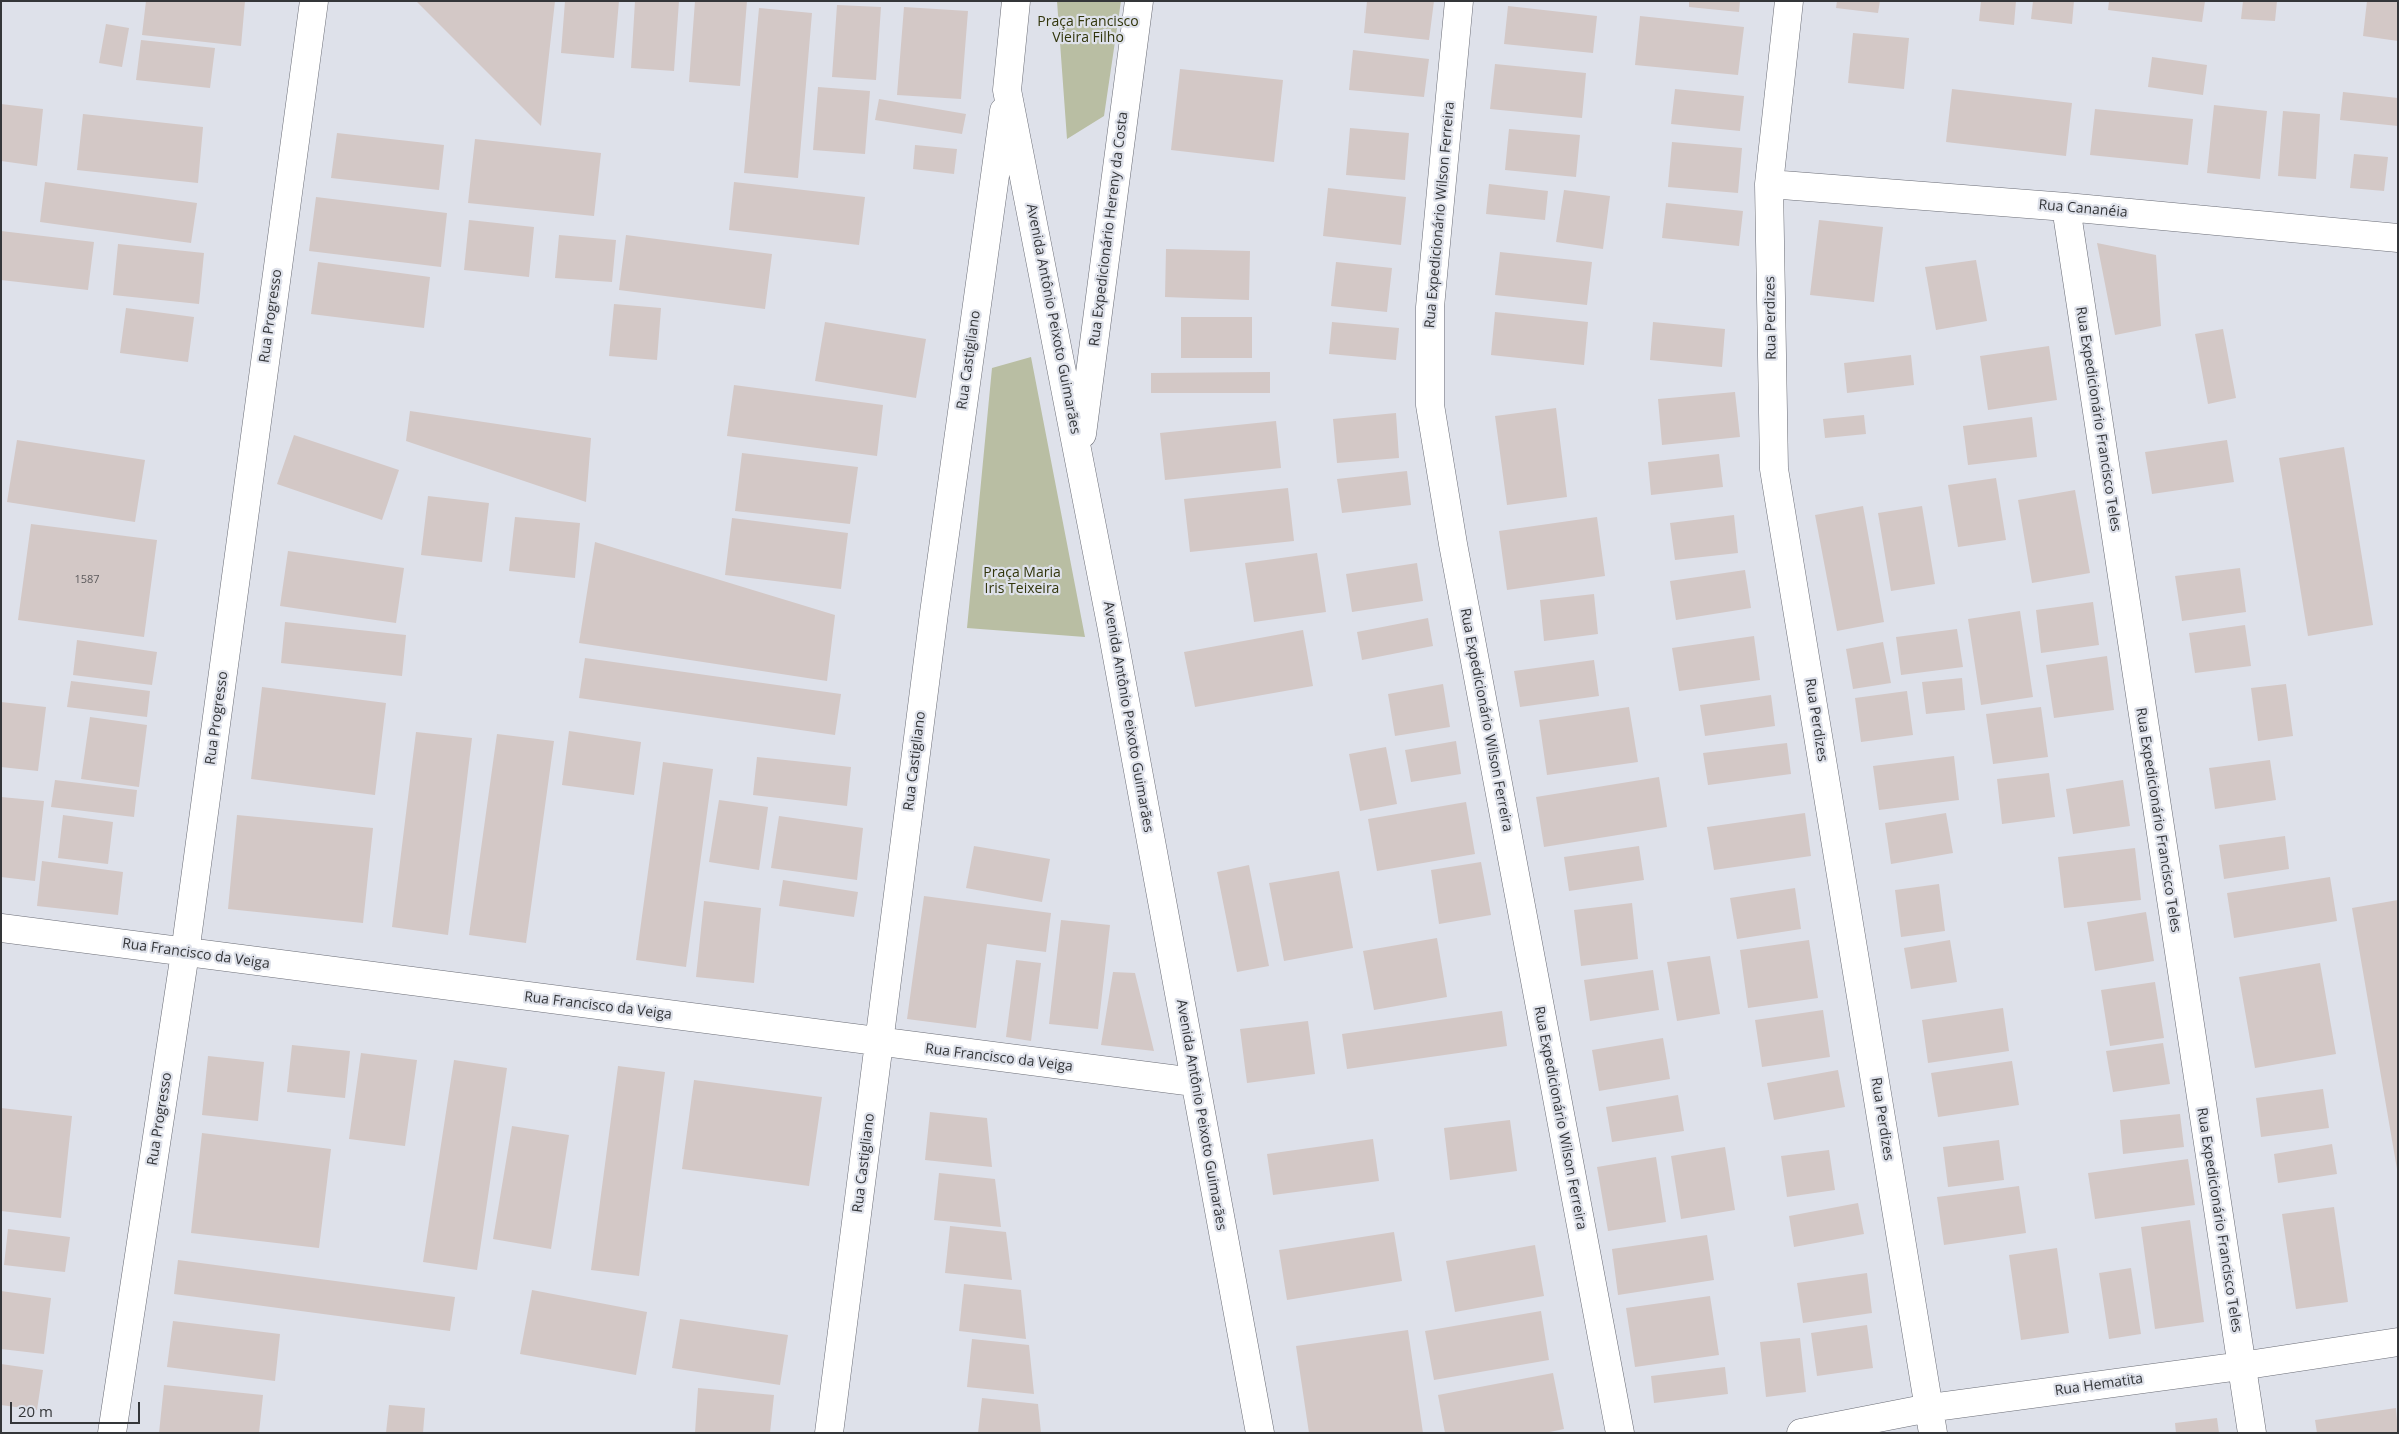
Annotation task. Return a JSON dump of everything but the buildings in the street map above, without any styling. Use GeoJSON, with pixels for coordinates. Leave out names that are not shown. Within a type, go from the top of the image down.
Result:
{"type":"FeatureCollection","features":[{"type":"Feature","properties":{"kind":"street","name":"Rua Progresso"},"geometry":{"type":"LineString","coordinates":[[112,1433],[185,953],[314,1]]}},
{"type":"Feature","properties":{"kind":"street","name":"Avenida Antônio Peixoto Guimarães"},"geometry":{"type":"LineString","coordinates":[[1016,1],[1007,90],[1079,456],[1260,1433]]}},
{"type":"Feature","properties":{"kind":"street","name":"Rua Expedicionário Hereny da Costa"},"geometry":{"type":"LineString","coordinates":[[1079,456],[1139,1]]}},
{"type":"Feature","properties":{"kind":"street","name":"Rua Expedicionário Wilson Ferreira"},"geometry":{"type":"LineString","coordinates":[[1459,1],[1430,307],[1430,405],[1454,554],[1620,1433]]}},
{"type":"Feature","properties":{"kind":"street","name":"Rua Perdizes"},"geometry":{"type":"LineString","coordinates":[[1789,1],[1769,184],[1774,469],[1931,1420]]}},
{"type":"Feature","properties":{"kind":"street","name":"Rua Castigliano"},"geometry":{"type":"LineString","coordinates":[[829,1433],[934,613],[1007,90]]}},
{"type":"Feature","properties":{"kind":"street","name":"Rua Cananéia"},"geometry":{"type":"LineString","coordinates":[[1769,184],[2066,207],[2398,238]]}},
{"type":"Feature","properties":{"kind":"street","name":"Rua Expedicionário Francisco Teles"},"geometry":{"type":"LineString","coordinates":[[2066,207],[2252,1433]]}},
{"type":"Feature","properties":{"kind":"street","name":"Rua Francisco da Veiga"},"geometry":{"type":"LineString","coordinates":[[1,928],[879,1043],[1194,1082]]}},
{"type":"Feature","properties":{"kind":"street","name":"Rua Hematita"},"geometry":{"type":"LineString","coordinates":[[1801,1433],[1931,1420],[2241,1366],[2398,1342]]}},
{"type":"Feature","properties":{"kind":"green space","name":"Praça Francisco Vieira Filho"},"geometry":{"type":"Polygon","coordinates":[[[1057,1],[1121,1],[1104,116],[1067,139],[1057,1]]]}},
{"type":"Feature","properties":{"kind":"green space","name":"Praça Maria Iris Teixeira"},"geometry":{"type":"Polygon","coordinates":[[[1031,357],[1085,637],[967,628],[992,368],[1031,357]]]}}]}
